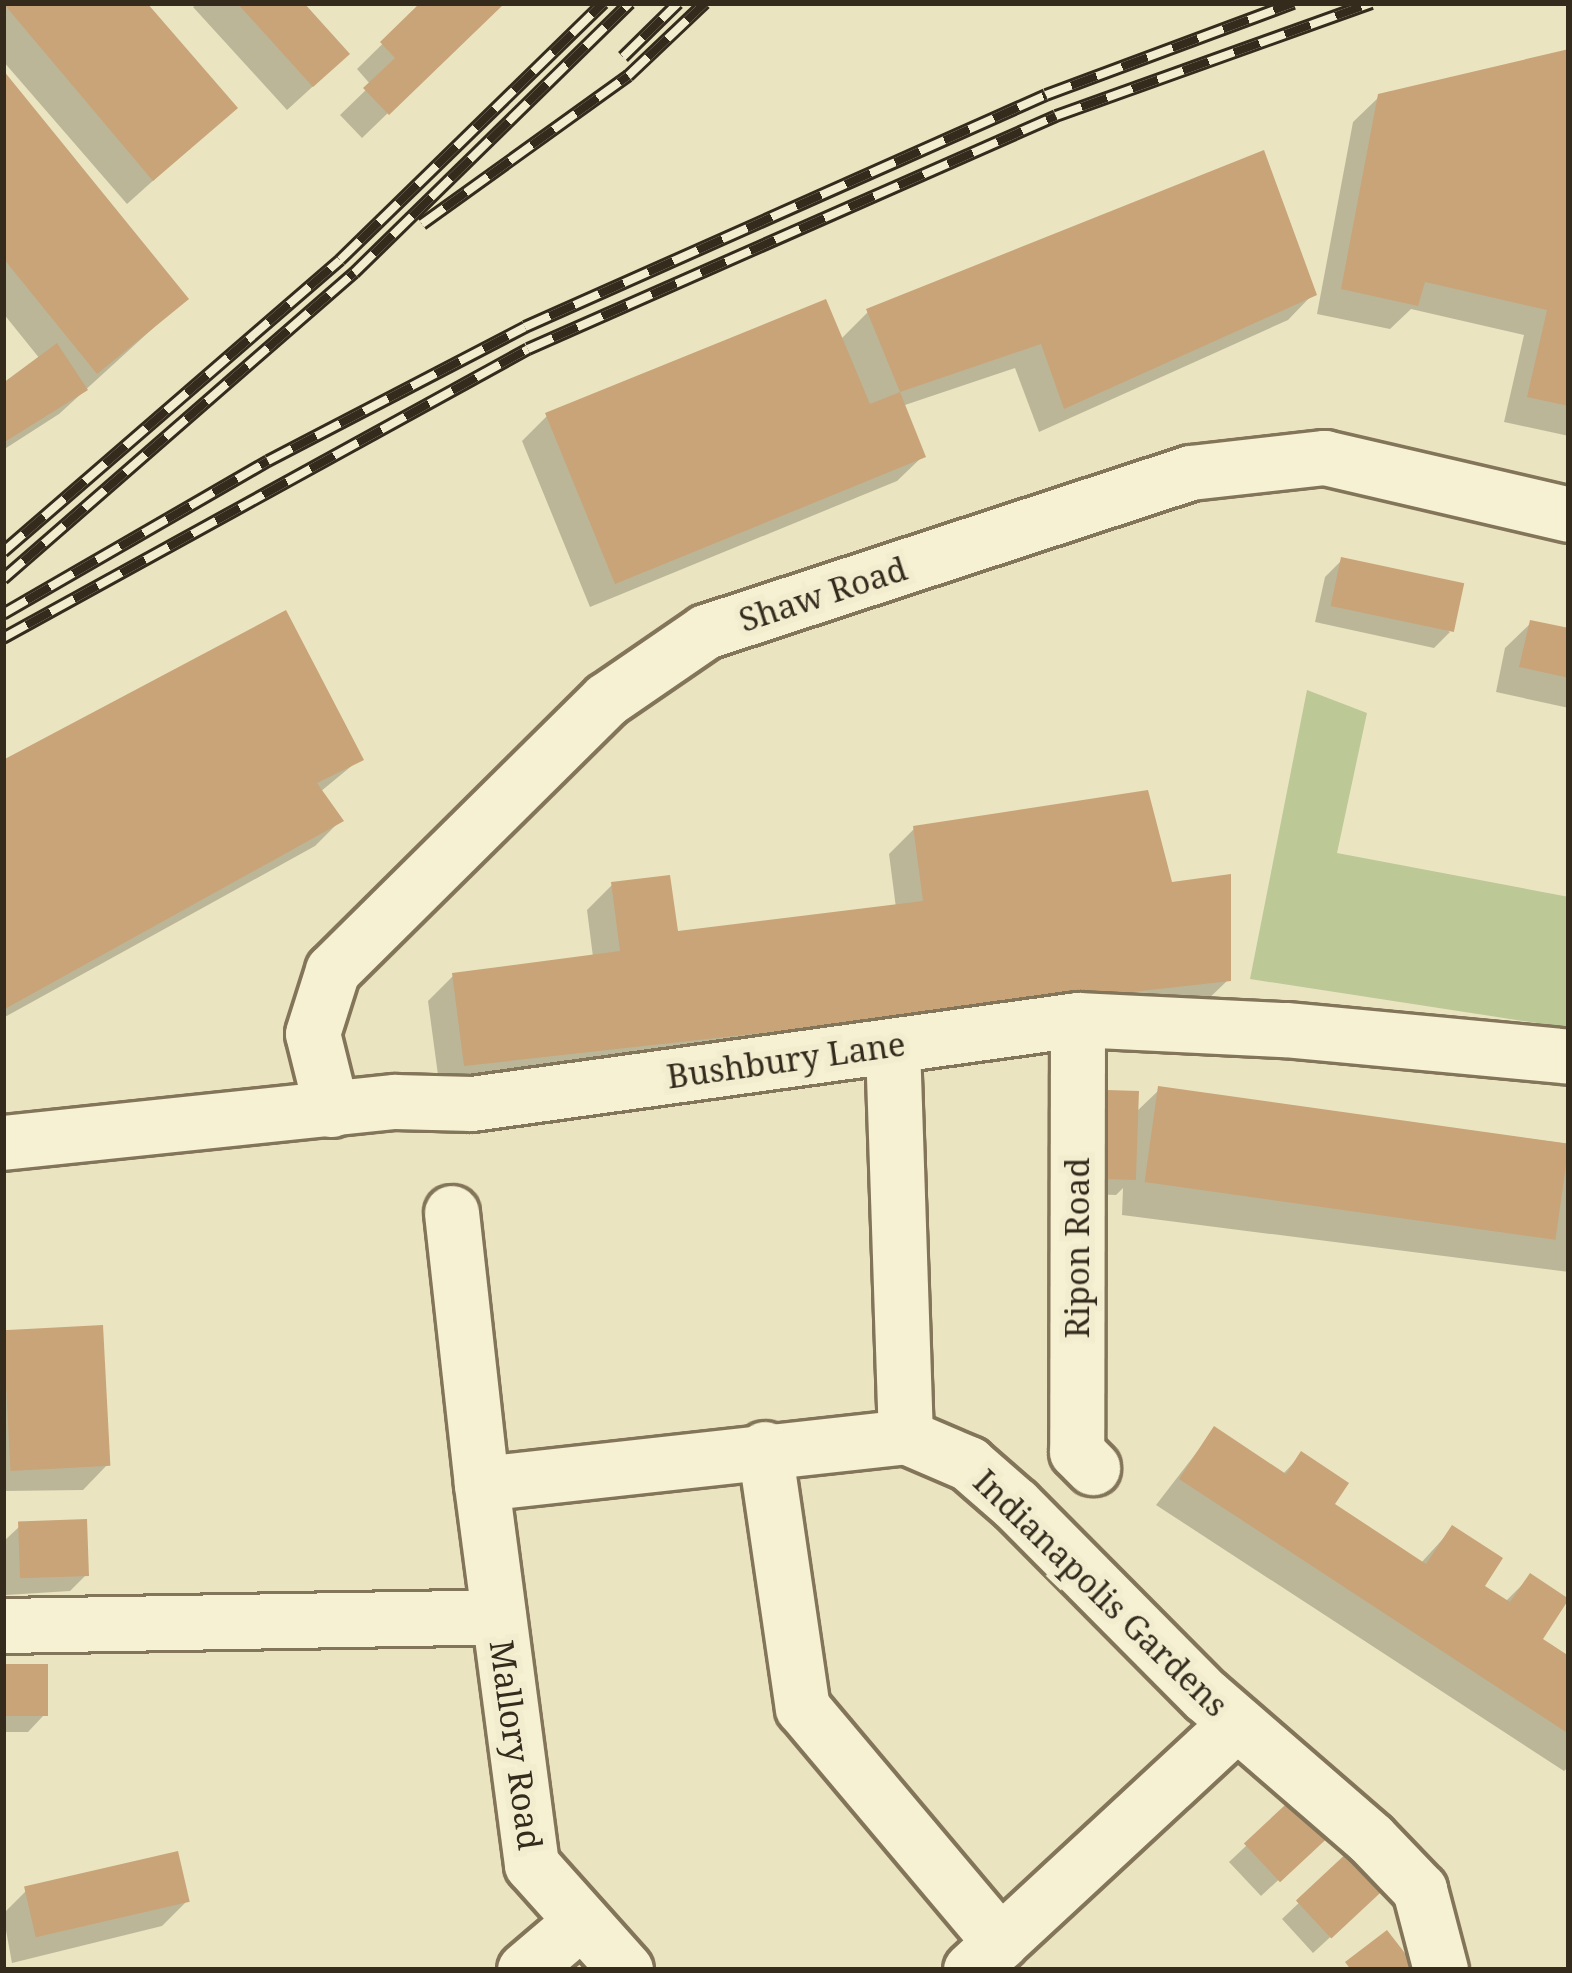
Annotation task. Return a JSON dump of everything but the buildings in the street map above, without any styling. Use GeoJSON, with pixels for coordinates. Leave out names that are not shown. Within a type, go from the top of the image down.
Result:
{"type":"FeatureCollection","features":[{"type":"Feature","properties":{"kind":"street","name":"Shaw Road"},"geometry":{"type":"LineString","coordinates":[[332,1110],[313,1034],[333,970],[607,700],[706,632],[1191,473],[1325,458],[1569,515]]}},
{"type":"Feature","properties":{"kind":"street","name":"Bushbury Lane"},"geometry":{"type":"LineString","coordinates":[[3,1143],[332,1110],[472,1104],[1078,1020],[1286,1030],[1569,1058]]}},
{"type":"Feature","properties":{"kind":"street","name":"Ripon Road"},"geometry":{"type":"LineString","coordinates":[[1078,1020],[1077,1452],[1094,1468]]}},
{"type":"Feature","properties":{"kind":"street"},"geometry":{"type":"LineString","coordinates":[[893,1046],[906,1437]]}},
{"type":"Feature","properties":{"kind":"street","name":"Mallory Road"},"geometry":{"type":"LineString","coordinates":[[452,1213],[492,1483],[499,1616],[532,1865],[626,1970]]}},
{"type":"Feature","properties":{"kind":"street","name":"Indianapolis Gardens"},"geometry":{"type":"LineString","coordinates":[[492,1483],[765,1449],[906,1437],[969,1465],[1016,1505],[1252,1737],[1420,1890],[1441,1970]]}},
{"type":"Feature","properties":{"kind":"street"},"geometry":{"type":"LineString","coordinates":[[765,1449],[803,1708],[986,1957],[1252,1737]]}},
{"type":"Feature","properties":{"kind":"street"},"geometry":{"type":"LineString","coordinates":[[3,1626],[499,1616]]}},
{"type":"Feature","properties":{"kind":"street"},"geometry":{"type":"LineString","coordinates":[[525,1970],[572,1930],[573,1915]]}},
{"type":"Feature","properties":{"kind":"green space"},"geometry":{"type":"Polygon","coordinates":[[[1307,690],[1367,713],[1337,853],[1569,897],[1569,1028],[1250,979],[1307,690]]]}},
{"type":"Feature","properties":{"kind":"railway"},"geometry":{"type":"LineString","coordinates":[[3,552],[340,260],[603,3]]}},
{"type":"Feature","properties":{"kind":"railway"},"geometry":{"type":"LineString","coordinates":[[3,579],[354,273],[630,3]]}},
{"type":"Feature","properties":{"kind":"railway"},"geometry":{"type":"LineString","coordinates":[[623,57],[678,3]]}},
{"type":"Feature","properties":{"kind":"railway"},"geometry":{"type":"LineString","coordinates":[[422,224],[628,76],[705,3]]}},
{"type":"Feature","properties":{"kind":"railway"},"geometry":{"type":"LineString","coordinates":[[3,614],[268,461],[525,327],[1046,95],[1293,3]]}},
{"type":"Feature","properties":{"kind":"railway"},"geometry":{"type":"LineString","coordinates":[[3,638],[528,349],[1056,116],[1371,3]]}}]}
